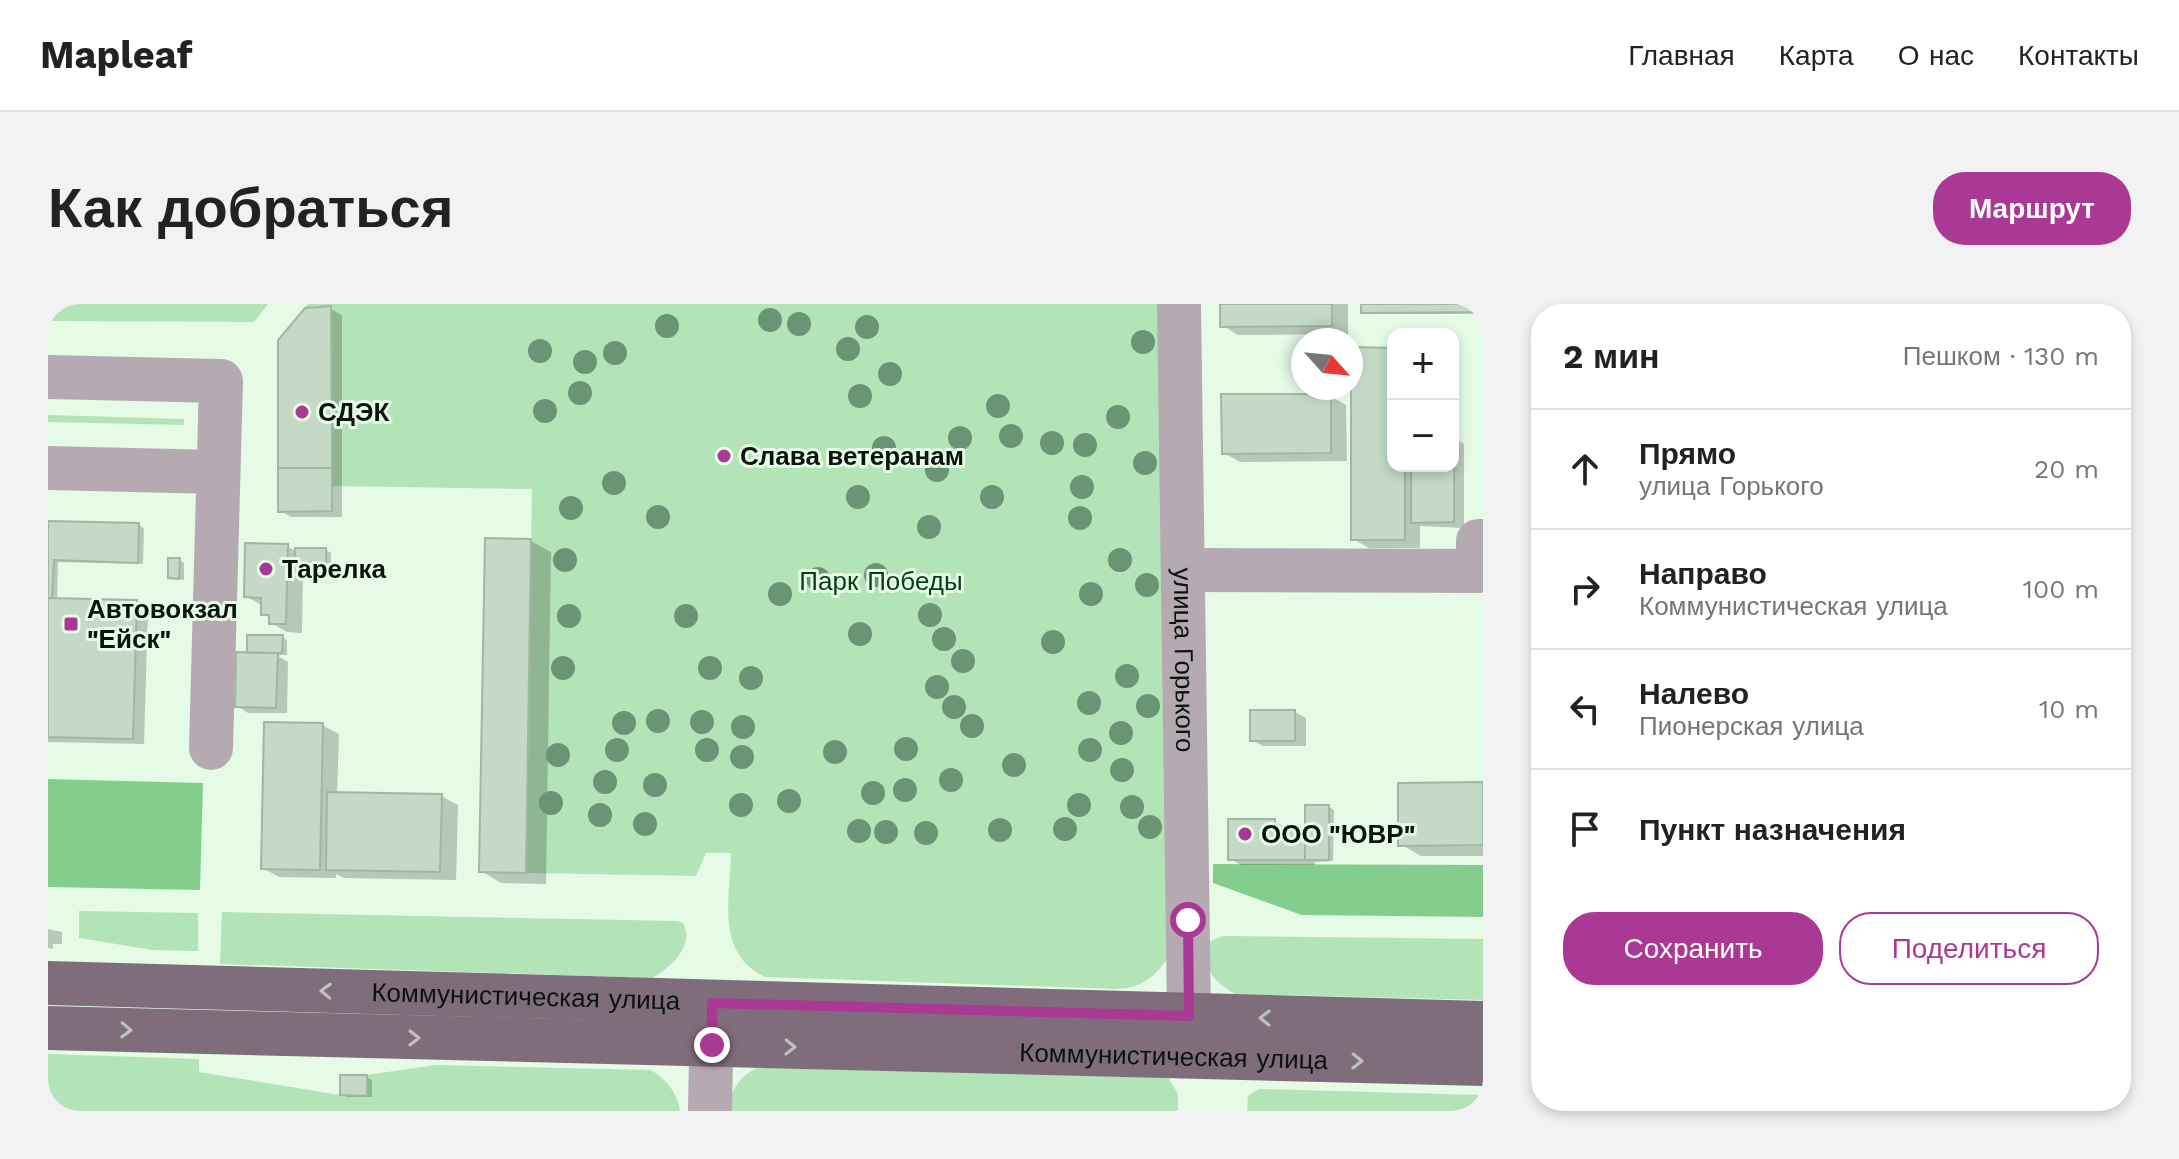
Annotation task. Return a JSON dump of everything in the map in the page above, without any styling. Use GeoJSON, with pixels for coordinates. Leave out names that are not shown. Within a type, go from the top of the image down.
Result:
{"type":"FeatureCollection","features":[{"type":"Feature","properties":{"kind":"main road","name":"Коммунистическая улица"},"geometry":{"type":"LineString","coordinates":[[48,983],[712,1024],[1483,1064]]}},
{"type":"Feature","properties":{"kind":"main road","name":"Коммунистическая улица"},"geometry":{"type":"LineString","coordinates":[[48,1028],[712,1024],[1189,1016],[1483,1023]]}},
{"type":"Feature","properties":{"kind":"street","name":"улица Горького"},"geometry":{"type":"LineString","coordinates":[[1179,304],[1189,1016]]}},
{"type":"Feature","properties":{"kind":"street"},"geometry":{"type":"LineString","coordinates":[[48,377],[221,381],[211,748]]}},
{"type":"Feature","properties":{"kind":"street"},"geometry":{"type":"LineString","coordinates":[[48,468],[218,472]]}},
{"type":"Feature","properties":{"kind":"street"},"geometry":{"type":"LineString","coordinates":[[1183,570],[1478,571],[1478,541],[1483,541]]}},
{"type":"Feature","properties":{"kind":"street"},"geometry":{"type":"LineString","coordinates":[[710,1111],[712,1024]]}},
{"type":"Feature","properties":{"kind":"green space"},"geometry":{"type":"Polygon","coordinates":[[[48,304],[268,304],[254,322],[48,321],[48,304]]]}},
{"type":"Feature","properties":{"kind":"green space","name":"Парк Победы"},"geometry":{"type":"Polygon","coordinates":[[[308,304],[1160,304],[1170,955],[1164,963],[1141,984],[1116,989],[765,977],[749,967],[738,954],[732,939],[728,906],[731,853],[706,853],[696,876],[526,873],[532,489],[332,486],[331,307],[305,308],[308,304]]]}},
{"type":"Feature","properties":{"kind":"green space"},"geometry":{"type":"Polygon","coordinates":[[[48,415],[184,419],[184,425],[48,422],[48,415]]]}},
{"type":"Feature","properties":{"kind":"green space"},"geometry":{"type":"Polygon","coordinates":[[[48,779],[203,783],[200,890],[48,887],[48,779]]]}},
{"type":"Feature","properties":{"kind":"green space"},"geometry":{"type":"Polygon","coordinates":[[[1213,864],[1483,865],[1483,917],[1302,915],[1213,883],[1213,864]]]}},
{"type":"Feature","properties":{"kind":"green space"},"geometry":{"type":"Polygon","coordinates":[[[79,911],[198,913],[198,951],[153,950],[79,938],[79,911]]]}},
{"type":"Feature","properties":{"kind":"green space"},"geometry":{"type":"Polygon","coordinates":[[[222,912],[677,921],[683,923],[686,939],[673,962],[652,978],[220,964],[222,912]]]}},
{"type":"Feature","properties":{"kind":"green space"},"geometry":{"type":"Polygon","coordinates":[[[1223,936],[1483,939],[1483,1000],[1235,994],[1216,980],[1208,963],[1207,946],[1212,940],[1223,936]]]}},
{"type":"Feature","properties":{"kind":"green space"},"geometry":{"type":"Polygon","coordinates":[[[48,1054],[199,1059],[199,1072],[340,1095],[367,1096],[367,1075],[436,1065],[651,1070],[670,1087],[680,1111],[48,1111],[48,1054]]]}},
{"type":"Feature","properties":{"kind":"green space"},"geometry":{"type":"Polygon","coordinates":[[[764,1065],[1168,1077],[1178,1094],[1178,1111],[726,1111],[739,1082],[749,1072],[764,1065]]]}},
{"type":"Feature","properties":{"kind":"green space"},"geometry":{"type":"Polygon","coordinates":[[[1259,1089],[1483,1095],[1483,1111],[1247,1111],[1248,1096],[1259,1089]]]}},
{"type":"Feature","properties":{"kind":"building"},"geometry":{"type":"Polygon","coordinates":[[[1220,304],[1332,304],[1332,326],[1220,327],[1220,304]]]}},
{"type":"Feature","properties":{"kind":"building"},"geometry":{"type":"Polygon","coordinates":[[[1361,304],[1483,304],[1483,312],[1361,313],[1361,304]]]}},
{"type":"Feature","properties":{"kind":"building"},"geometry":{"type":"Polygon","coordinates":[[[331,306],[332,468],[278,468],[278,340],[305,308],[331,306]]]}},
{"type":"Feature","properties":{"kind":"building"},"geometry":{"type":"Polygon","coordinates":[[[1363,347],[1387,348],[1387,472],[1405,472],[1405,540],[1351,540],[1351,400],[1363,400],[1363,347]]]}},
{"type":"Feature","properties":{"kind":"building"},"geometry":{"type":"Polygon","coordinates":[[[1221,394],[1291,394],[1291,400],[1331,400],[1331,453],[1222,454],[1221,394]]]}},
{"type":"Feature","properties":{"kind":"building"},"geometry":{"type":"Polygon","coordinates":[[[278,468],[332,468],[332,511],[278,512],[278,468]]]}},
{"type":"Feature","properties":{"kind":"building"},"geometry":{"type":"Polygon","coordinates":[[[1411,472],[1454,472],[1454,522],[1411,523],[1411,472]]]}},
{"type":"Feature","properties":{"kind":"building"},"geometry":{"type":"Polygon","coordinates":[[[48,521],[139,523],[138,563],[54,560],[52,598],[48,598],[48,521]]]}},
{"type":"Feature","properties":{"kind":"building"},"geometry":{"type":"Polygon","coordinates":[[[485,538],[531,539],[526,873],[479,872],[485,538]]]}},
{"type":"Feature","properties":{"kind":"building"},"geometry":{"type":"Polygon","coordinates":[[[245,543],[288,544],[286,624],[269,624],[269,615],[261,615],[261,598],[244,597],[245,543]]]}},
{"type":"Feature","properties":{"kind":"building"},"geometry":{"type":"Polygon","coordinates":[[[295,548],[326,548],[326,562],[295,562],[295,548]]]}},
{"type":"Feature","properties":{"kind":"building"},"geometry":{"type":"Polygon","coordinates":[[[168,558],[180,558],[179,579],[168,578],[168,558]]]}},
{"type":"Feature","properties":{"kind":"building"},"geometry":{"type":"Polygon","coordinates":[[[48,598],[137,600],[133,739],[48,737],[48,598]]]}},
{"type":"Feature","properties":{"kind":"building"},"geometry":{"type":"Polygon","coordinates":[[[247,635],[283,635],[282,653],[247,653],[247,635]]]}},
{"type":"Feature","properties":{"kind":"building"},"geometry":{"type":"Polygon","coordinates":[[[236,652],[278,653],[276,708],[235,707],[236,652]]]}},
{"type":"Feature","properties":{"kind":"building"},"geometry":{"type":"Polygon","coordinates":[[[1250,710],[1295,710],[1295,741],[1250,741],[1250,710]]]}},
{"type":"Feature","properties":{"kind":"building"},"geometry":{"type":"Polygon","coordinates":[[[264,722],[323,723],[320,870],[261,869],[264,722]]]}},
{"type":"Feature","properties":{"kind":"building"},"geometry":{"type":"Polygon","coordinates":[[[1483,782],[1483,845],[1398,846],[1398,783],[1483,782]]]}},
{"type":"Feature","properties":{"kind":"building"},"geometry":{"type":"Polygon","coordinates":[[[327,792],[442,794],[440,872],[326,870],[327,792]]]}},
{"type":"Feature","properties":{"kind":"building"},"geometry":{"type":"Polygon","coordinates":[[[1305,805],[1329,805],[1329,860],[1305,860],[1305,805]]]}},
{"type":"Feature","properties":{"kind":"building"},"geometry":{"type":"Polygon","coordinates":[[[1228,819],[1275,819],[1275,830],[1305,830],[1305,860],[1228,860],[1228,819]]]}},
{"type":"Feature","properties":{"kind":"building"},"geometry":{"type":"Polygon","coordinates":[[[340,1075],[367,1075],[367,1096],[340,1095],[340,1075]]]}},
{"type":"Feature","properties":{"kind":"place","name":"СДЭК"},"geometry":{"type":"Point","coordinates":[302,412]}},
{"type":"Feature","properties":{"kind":"place","name":"Слава ветеранам"},"geometry":{"type":"Point","coordinates":[724,456]}},
{"type":"Feature","properties":{"kind":"place","name":"Тарелка"},"geometry":{"type":"Point","coordinates":[266,569]}},
{"type":"Feature","properties":{"kind":"place","name":"Автовокзал \"Ейск\""},"geometry":{"type":"Point","coordinates":[71,624]}},
{"type":"Feature","properties":{"kind":"place","name":"ООО \"ЮВР\""},"geometry":{"type":"Point","coordinates":[1245,834]}},
{"type":"Feature","properties":{"kind":"route"},"geometry":{"type":"LineString","coordinates":[[712,1045],[712,1003],[1189,1016],[1188,920]]}}]}
